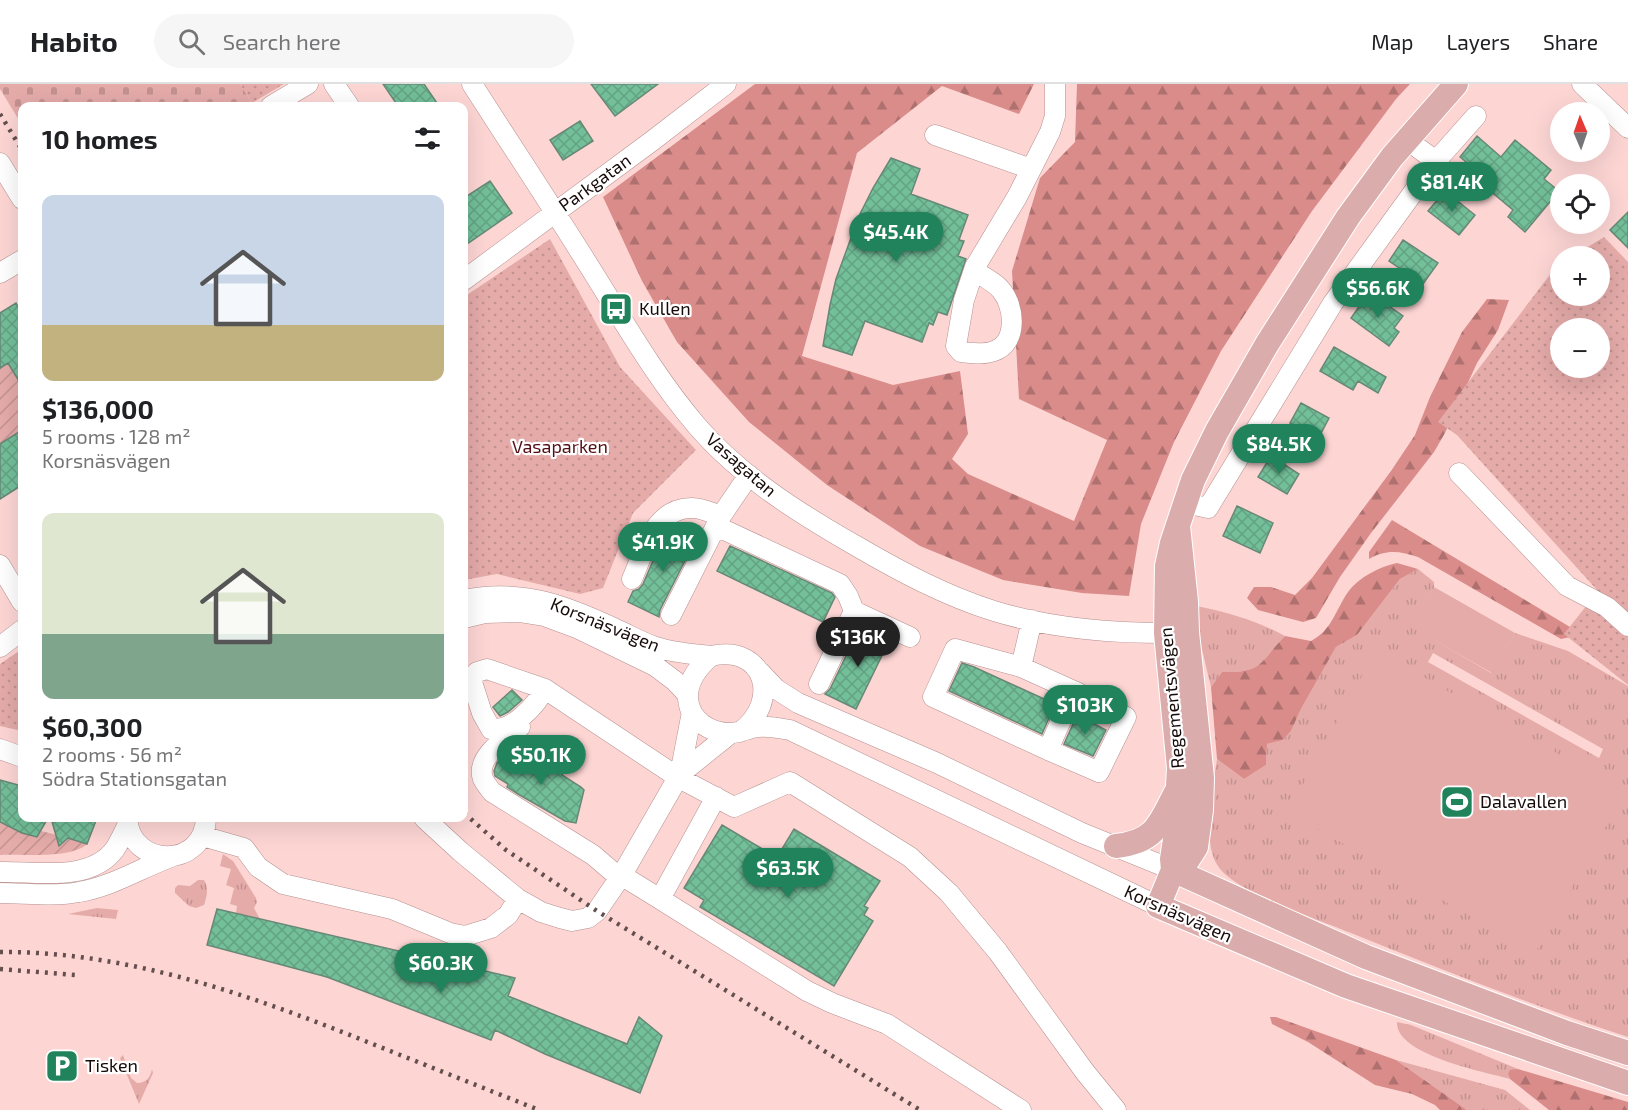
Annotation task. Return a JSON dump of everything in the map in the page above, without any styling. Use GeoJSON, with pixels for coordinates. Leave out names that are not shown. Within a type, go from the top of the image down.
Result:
{"type":"FeatureCollection","features":[{"type":"Feature","properties":{"kind":"main road","name":"Regementsvägen"},"geometry":{"type":"LineString","coordinates":[[1196,847],[1202,778],[1176,632],[1167,566],[1185,503],[1193,480],[1217,431],[1267,344],[1348,217],[1407,140],[1456,84]]}},
{"type":"Feature","properties":{"kind":"main road","name":"Regementsvägen"},"geometry":{"type":"LineString","coordinates":[[1173,870],[1172,859],[1181,801],[1178,786],[1176,632]]}},
{"type":"Feature","properties":{"kind":"main road"},"geometry":{"type":"LineString","coordinates":[[1116,846],[1146,839],[1158,827],[1178,786]]}},
{"type":"Feature","properties":{"kind":"main road"},"geometry":{"type":"LineString","coordinates":[[1158,906],[1173,870],[1185,864],[1196,847]]}},
{"type":"Feature","properties":{"kind":"main road"},"geometry":{"type":"LineString","coordinates":[[1196,847],[1205,873],[1224,893]]}},
{"type":"Feature","properties":{"kind":"main road","name":"Korsnäsvägen"},"geometry":{"type":"LineString","coordinates":[[1173,870],[1366,957],[1567,1033],[1628,1053]]}},
{"type":"Feature","properties":{"kind":"main road","name":"Korsnäsvägen"},"geometry":{"type":"LineString","coordinates":[[1158,906],[1346,986],[1628,1083]]}},
{"type":"Feature","properties":{"kind":"street"},"geometry":{"type":"LineString","coordinates":[[278,102],[308,84]]}},
{"type":"Feature","properties":{"kind":"street"},"geometry":{"type":"LineString","coordinates":[[334,84],[346,102]]}},
{"type":"Feature","properties":{"kind":"street","name":"Vasagatan"},"geometry":{"type":"LineString","coordinates":[[472,84],[537,187],[556,212],[634,338],[688,415],[749,475],[813,521],[893,567],[965,601],[1032,620],[1085,629],[1122,633],[1176,632]]}},
{"type":"Feature","properties":{"kind":"street","name":"Parkgatan"},"geometry":{"type":"LineString","coordinates":[[468,277],[726,84]]}},
{"type":"Feature","properties":{"kind":"street"},"geometry":{"type":"LineString","coordinates":[[974,271],[1017,197],[1050,132],[1055,116],[1055,84]]}},
{"type":"Feature","properties":{"kind":"street"},"geometry":{"type":"LineString","coordinates":[[1582,84],[1628,128]]}},
{"type":"Feature","properties":{"kind":"street"},"geometry":{"type":"LineString","coordinates":[[1185,503],[1208,508],[1333,303],[1436,161],[1476,116]]}},
{"type":"Feature","properties":{"kind":"street"},"geometry":{"type":"LineString","coordinates":[[935,135],[1031,169]]}},
{"type":"Feature","properties":{"kind":"street"},"geometry":{"type":"LineString","coordinates":[[1407,140],[1436,161]]}},
{"type":"Feature","properties":{"kind":"street"},"geometry":{"type":"LineString","coordinates":[[0,163],[18,192]]}},
{"type":"Feature","properties":{"kind":"street"},"geometry":{"type":"LineString","coordinates":[[0,273],[18,262]]}},
{"type":"Feature","properties":{"kind":"street"},"geometry":{"type":"LineString","coordinates":[[1459,473],[1567,586],[1607,607],[1628,626]]}},
{"type":"Feature","properties":{"kind":"street"},"geometry":{"type":"LineString","coordinates":[[671,615],[719,521],[749,475]]}},
{"type":"Feature","properties":{"kind":"street"},"geometry":{"type":"LineString","coordinates":[[632,579],[657,523],[674,511],[694,508],[840,584],[854,611],[910,637]]}},
{"type":"Feature","properties":{"kind":"street"},"geometry":{"type":"LineString","coordinates":[[0,565],[18,595]]}},
{"type":"Feature","properties":{"kind":"street","name":"Korsnäsvägen"},"geometry":{"type":"LineString","coordinates":[[468,600],[502,596],[545,601],[565,607],[657,647],[711,656]]}},
{"type":"Feature","properties":{"kind":"street"},"geometry":{"type":"LineString","coordinates":[[819,684],[854,611]]}},
{"type":"Feature","properties":{"kind":"street","name":"Korsnäsvägen"},"geometry":{"type":"LineString","coordinates":[[468,617],[485,613],[519,612],[544,616],[579,629],[656,666],[675,681],[690,704]]}},
{"type":"Feature","properties":{"kind":"street"},"geometry":{"type":"LineString","coordinates":[[1021,667],[1032,620]]}},
{"type":"Feature","properties":{"kind":"street"},"geometry":{"type":"LineString","coordinates":[[0,647],[18,633]]}},
{"type":"Feature","properties":{"kind":"street"},"geometry":{"type":"LineString","coordinates":[[955,649],[1021,667],[1126,717],[1099,772],[933,697],[955,649]]}},
{"type":"Feature","properties":{"kind":"street"},"geometry":{"type":"LineString","coordinates":[[428,822],[518,899],[541,912],[560,918],[572,921],[588,918],[597,910],[620,876],[679,776],[695,673],[711,656],[722,654],[747,659],[758,670],[764,687],[760,710],[751,724],[679,776]]}},
{"type":"Feature","properties":{"kind":"street","name":"Korsnäsvägen"},"geometry":{"type":"LineString","coordinates":[[758,670],[776,689],[798,703],[937,763],[1082,833],[1173,870]]}},
{"type":"Feature","properties":{"kind":"street"},"geometry":{"type":"LineString","coordinates":[[1048,750],[1074,691]]}},
{"type":"Feature","properties":{"kind":"street"},"geometry":{"type":"LineString","coordinates":[[1021,1110],[887,1024],[807,991],[620,876],[593,855],[492,792],[483,779],[483,765],[491,751],[551,693],[679,776],[734,807],[790,782],[910,857],[949,893],[998,952],[1085,1072],[1116,1110]]}},
{"type":"Feature","properties":{"kind":"street"},"geometry":{"type":"LineString","coordinates":[[690,704],[700,723],[709,729],[736,733]]}},
{"type":"Feature","properties":{"kind":"street","name":"Korsnäsvägen"},"geometry":{"type":"LineString","coordinates":[[736,733],[758,727],[790,730],[1158,906]]}},
{"type":"Feature","properties":{"kind":"street"},"geometry":{"type":"LineString","coordinates":[[0,749],[18,756]]}},
{"type":"Feature","properties":{"kind":"street"},"geometry":{"type":"LineString","coordinates":[[660,899],[716,797]]}},
{"type":"Feature","properties":{"kind":"street"},"geometry":{"type":"LineString","coordinates":[[128,822],[138,845],[148,852],[171,857]]}},
{"type":"Feature","properties":{"kind":"street"},"geometry":{"type":"LineString","coordinates":[[0,872],[57,874],[88,867],[114,851],[128,822]]}},
{"type":"Feature","properties":{"kind":"street"},"geometry":{"type":"LineString","coordinates":[[0,893],[66,894],[104,885],[192,848],[204,827],[244,848],[258,867],[283,884],[392,909],[450,933],[465,936],[491,928],[508,915],[518,899]]}},
{"type":"Feature","properties":{"kind":"green space"},"geometry":{"type":"Polygon","coordinates":[[[0,84],[240,84],[251,102],[18,102],[18,118],[0,89],[0,84]]]}},
{"type":"Feature","properties":{"kind":"green space"},"geometry":{"type":"Polygon","coordinates":[[[240,84],[284,84],[254,102],[251,102],[240,84]]]}},
{"type":"Feature","properties":{"kind":"green space"},"geometry":{"type":"Polygon","coordinates":[[[755,84],[1034,84],[1019,114],[942,86],[857,153],[802,356],[893,385],[960,371],[968,434],[952,459],[968,474],[1074,521],[1107,440],[1019,399],[1012,271],[1040,178],[1075,142],[1077,84],[1410,84],[1396,99],[1312,211],[1221,351],[1174,442],[1141,524],[1129,596],[1082,593],[1003,580],[920,546],[827,485],[749,422],[677,342],[642,281],[603,197],[755,84]]]}},
{"type":"Feature","properties":{"kind":"green space"},"geometry":{"type":"Polygon","coordinates":[[[1604,237],[1628,262],[1628,685],[1564,634],[1598,591],[1457,435],[1438,422],[1550,275],[1550,306],[1610,306],[1610,246],[1589,246],[1604,237]]]}},
{"type":"Feature","properties":{"kind":"green space","name":"Vasaparken"},"geometry":{"type":"Polygon","coordinates":[[[550,239],[620,367],[696,450],[633,513],[603,588],[580,594],[497,574],[468,579],[468,294],[550,239]]]}},
{"type":"Feature","properties":{"kind":"green space"},"geometry":{"type":"Polygon","coordinates":[[[1487,299],[1509,300],[1498,330],[1477,363],[1445,433],[1434,452],[1340,577],[1316,618],[1303,622],[1258,610],[1247,598],[1254,587],[1271,587],[1295,595],[1312,578],[1391,471],[1415,435],[1430,397],[1462,332],[1487,299]]]}},
{"type":"Feature","properties":{"kind":"green space"},"geometry":{"type":"Polygon","coordinates":[[[8,363],[16,375],[18,374],[18,433],[0,444],[0,368],[8,363]]]}},
{"type":"Feature","properties":{"kind":"green space"},"geometry":{"type":"Polygon","coordinates":[[[1392,520],[1570,627],[1575,636],[1561,639],[1418,557],[1393,552],[1369,559],[1369,552],[1392,520]]]}},
{"type":"Feature","properties":{"kind":"green space"},"geometry":{"type":"Polygon","coordinates":[[[1397,563],[1418,569],[1400,579],[1357,635],[1336,647],[1291,731],[1283,740],[1267,744],[1266,765],[1244,779],[1217,759],[1211,687],[1222,672],[1254,668],[1285,636],[1311,641],[1318,637],[1329,626],[1348,592],[1358,582],[1376,570],[1397,563]]]}},
{"type":"Feature","properties":{"kind":"green space"},"geometry":{"type":"Polygon","coordinates":[[[1418,569],[1434,582],[1434,587],[1412,627],[1491,673],[1515,633],[1568,651],[1628,686],[1628,1037],[1488,987],[1279,904],[1241,886],[1218,866],[1210,843],[1209,829],[1217,759],[1244,779],[1266,765],[1267,744],[1283,740],[1291,731],[1336,647],[1357,635],[1400,579],[1418,569]],[[1433,653],[1428,662],[1599,758],[1603,749],[1433,653]]]}},
{"type":"Feature","properties":{"kind":"green space"},"geometry":{"type":"Polygon","coordinates":[[[1434,587],[1515,633],[1492,673],[1411,627],[1434,587]]]}},
{"type":"Feature","properties":{"kind":"green space"},"geometry":{"type":"Polygon","coordinates":[[[1196,606],[1242,618],[1285,636],[1260,664],[1246,670],[1222,672],[1211,687],[1192,608],[1196,606]]]}},
{"type":"Feature","properties":{"kind":"green space","name":"Dalavallen"},"geometry":{"type":"Polygon","coordinates":[[[1376,650],[1625,792],[1535,953],[1288,812],[1376,650]]]}},
{"type":"Feature","properties":{"kind":"green space"},"geometry":{"type":"Polygon","coordinates":[[[18,652],[18,730],[0,726],[0,664],[18,652]]]}},
{"type":"Feature","properties":{"kind":"green space"},"geometry":{"type":"Polygon","coordinates":[[[0,820],[13,828],[19,825],[21,832],[37,837],[41,831],[57,835],[60,841],[64,842],[68,838],[87,844],[80,849],[58,854],[0,855],[0,820]]]}},
{"type":"Feature","properties":{"kind":"green space"},"geometry":{"type":"Polygon","coordinates":[[[223,854],[233,861],[256,898],[254,908],[260,919],[236,913],[237,906],[230,904],[234,888],[226,885],[231,869],[220,866],[223,854]]]}},
{"type":"Feature","properties":{"kind":"green space"},"geometry":{"type":"Polygon","coordinates":[[[198,880],[204,880],[207,892],[204,905],[196,908],[189,906],[175,893],[175,888],[178,885],[190,886],[198,880]]]}},
{"type":"Feature","properties":{"kind":"green space"},"geometry":{"type":"Polygon","coordinates":[[[97,908],[118,910],[116,919],[68,914],[97,908]]]}},
{"type":"Feature","properties":{"kind":"green space"},"geometry":{"type":"Polygon","coordinates":[[[1270,1017],[1276,1017],[1396,1060],[1467,1110],[1440,1110],[1435,1105],[1412,1094],[1375,1085],[1308,1042],[1272,1024],[1270,1017]]]}},
{"type":"Feature","properties":{"kind":"green space"},"geometry":{"type":"Polygon","coordinates":[[[1397,1022],[1411,1025],[1518,1069],[1508,1074],[1510,1079],[1443,1060],[1410,1044],[1400,1034],[1397,1022]]]}},
{"type":"Feature","properties":{"kind":"green space"},"geometry":{"type":"Polygon","coordinates":[[[123,1055],[131,1078],[137,1083],[147,1079],[152,1069],[153,1073],[139,1104],[120,1058],[123,1055]]]}},
{"type":"Feature","properties":{"kind":"green space"},"geometry":{"type":"Polygon","coordinates":[[[1396,1060],[1505,1090],[1530,1110],[1467,1110],[1396,1060]]]}},
{"type":"Feature","properties":{"kind":"green space"},"geometry":{"type":"Polygon","coordinates":[[[1518,1069],[1628,1102],[1628,1110],[1549,1110],[1510,1079],[1508,1074],[1510,1070],[1518,1069]]]}},
{"type":"Feature","properties":{"kind":"building"},"geometry":{"type":"Polygon","coordinates":[[[383,84],[424,84],[436,102],[395,102],[383,84]]]}},
{"type":"Feature","properties":{"kind":"building"},"geometry":{"type":"Polygon","coordinates":[[[591,84],[658,84],[615,116],[591,84]]]}},
{"type":"Feature","properties":{"kind":"building"},"geometry":{"type":"Polygon","coordinates":[[[580,121],[593,141],[563,160],[550,140],[580,121]]]}},
{"type":"Feature","properties":{"kind":"building"},"geometry":{"type":"Polygon","coordinates":[[[1477,136],[1501,157],[1515,140],[1551,170],[1544,179],[1550,184],[1550,202],[1525,232],[1508,217],[1513,210],[1483,185],[1488,180],[1460,157],[1477,136]]]}},
{"type":"Feature","properties":{"kind":"building"},"geometry":{"type":"Polygon","coordinates":[[[891,158],[920,169],[911,194],[968,215],[959,240],[964,241],[958,256],[966,259],[947,315],[938,312],[933,325],[929,323],[922,342],[865,321],[852,355],[823,346],[830,305],[836,279],[859,216],[891,158]]]}},
{"type":"Feature","properties":{"kind":"building"},"geometry":{"type":"Polygon","coordinates":[[[490,181],[512,213],[468,243],[468,195],[490,181]]]}},
{"type":"Feature","properties":{"kind":"building"},"geometry":{"type":"Polygon","coordinates":[[[1445,191],[1475,215],[1459,235],[1428,211],[1445,191]]]}},
{"type":"Feature","properties":{"kind":"building"},"geometry":{"type":"Polygon","coordinates":[[[1628,212],[1628,248],[1610,230],[1628,212]]]}},
{"type":"Feature","properties":{"kind":"building"},"geometry":{"type":"Polygon","coordinates":[[[1403,240],[1438,263],[1423,284],[1389,261],[1403,240]]]}},
{"type":"Feature","properties":{"kind":"building"},"geometry":{"type":"Polygon","coordinates":[[[1369,292],[1403,316],[1394,328],[1399,332],[1389,346],[1351,318],[1369,292]]]}},
{"type":"Feature","properties":{"kind":"building"},"geometry":{"type":"Polygon","coordinates":[[[16,303],[18,307],[18,379],[8,363],[0,368],[0,313],[16,303]]]}},
{"type":"Feature","properties":{"kind":"building"},"geometry":{"type":"Polygon","coordinates":[[[1334,347],[1386,377],[1378,393],[1358,381],[1353,390],[1320,371],[1334,347]]]}},
{"type":"Feature","properties":{"kind":"building"},"geometry":{"type":"Polygon","coordinates":[[[1301,403],[1329,418],[1318,439],[1290,423],[1301,403]]]}},
{"type":"Feature","properties":{"kind":"building"},"geometry":{"type":"Polygon","coordinates":[[[18,433],[18,488],[0,499],[0,444],[18,433]]]}},
{"type":"Feature","properties":{"kind":"building"},"geometry":{"type":"Polygon","coordinates":[[[1271,456],[1299,474],[1287,494],[1258,477],[1271,456]]]}},
{"type":"Feature","properties":{"kind":"building"},"geometry":{"type":"Polygon","coordinates":[[[1237,506],[1273,523],[1260,553],[1223,536],[1237,506]]]}},
{"type":"Feature","properties":{"kind":"building"},"geometry":{"type":"Polygon","coordinates":[[[670,530],[695,541],[660,610],[659,617],[628,602],[633,591],[639,589],[643,584],[658,549],[670,530]]]}},
{"type":"Feature","properties":{"kind":"building"},"geometry":{"type":"Polygon","coordinates":[[[730,546],[832,593],[835,597],[823,622],[717,571],[730,546]]]}},
{"type":"Feature","properties":{"kind":"building"},"geometry":{"type":"Polygon","coordinates":[[[860,627],[889,641],[856,709],[825,694],[830,689],[860,627]]]}},
{"type":"Feature","properties":{"kind":"building"},"geometry":{"type":"Polygon","coordinates":[[[962,663],[1055,704],[1042,734],[949,691],[962,663]]]}},
{"type":"Feature","properties":{"kind":"building"},"geometry":{"type":"Polygon","coordinates":[[[512,690],[522,700],[500,716],[493,707],[512,690]]]}},
{"type":"Feature","properties":{"kind":"building"},"geometry":{"type":"Polygon","coordinates":[[[1077,715],[1106,730],[1093,756],[1064,744],[1077,715]]]}},
{"type":"Feature","properties":{"kind":"building"},"geometry":{"type":"Polygon","coordinates":[[[509,750],[544,770],[548,763],[564,771],[562,775],[584,790],[576,823],[565,821],[518,794],[495,776],[497,763],[509,750]]]}},
{"type":"Feature","properties":{"kind":"building"},"geometry":{"type":"Polygon","coordinates":[[[0,780],[18,785],[18,822],[46,822],[37,837],[22,833],[0,822],[0,780]]]}},
{"type":"Feature","properties":{"kind":"building"},"geometry":{"type":"Polygon","coordinates":[[[52,822],[95,822],[87,844],[68,838],[59,846],[52,822]]]}},
{"type":"Feature","properties":{"kind":"building"},"geometry":{"type":"Polygon","coordinates":[[[722,825],[771,854],[774,851],[779,854],[794,829],[880,881],[864,906],[868,908],[864,915],[873,921],[834,986],[700,907],[704,900],[684,888],[722,825]]]}},
{"type":"Feature","properties":{"kind":"building"},"geometry":{"type":"Polygon","coordinates":[[[217,909],[515,978],[508,996],[627,1044],[639,1017],[662,1036],[640,1093],[545,1054],[495,1030],[491,1040],[327,977],[207,945],[217,909]]]}},
{"type":"Feature","properties":{"kind":"railway"},"geometry":{"type":"LineString","coordinates":[[0,114],[18,143]]}},
{"type":"Feature","properties":{"kind":"railway"},"geometry":{"type":"LineString","coordinates":[[468,817],[506,850],[597,911],[920,1110]]}},
{"type":"Feature","properties":{"kind":"railway"},"geometry":{"type":"LineString","coordinates":[[0,952],[94,959],[141,968],[232,992],[321,1024],[539,1110]]}},
{"type":"Feature","properties":{"kind":"railway"},"geometry":{"type":"LineString","coordinates":[[0,969],[75,975]]}},
{"type":"Feature","properties":{"kind":"place","name":"Kullen"},"geometry":{"type":"Point","coordinates":[616,309]}},
{"type":"Feature","properties":{"kind":"place","name":"Dalavallen"},"geometry":{"type":"Point","coordinates":[1457,802]}},
{"type":"Feature","properties":{"kind":"place","name":"Tisken"},"geometry":{"type":"Point","coordinates":[62,1066]}}]}
